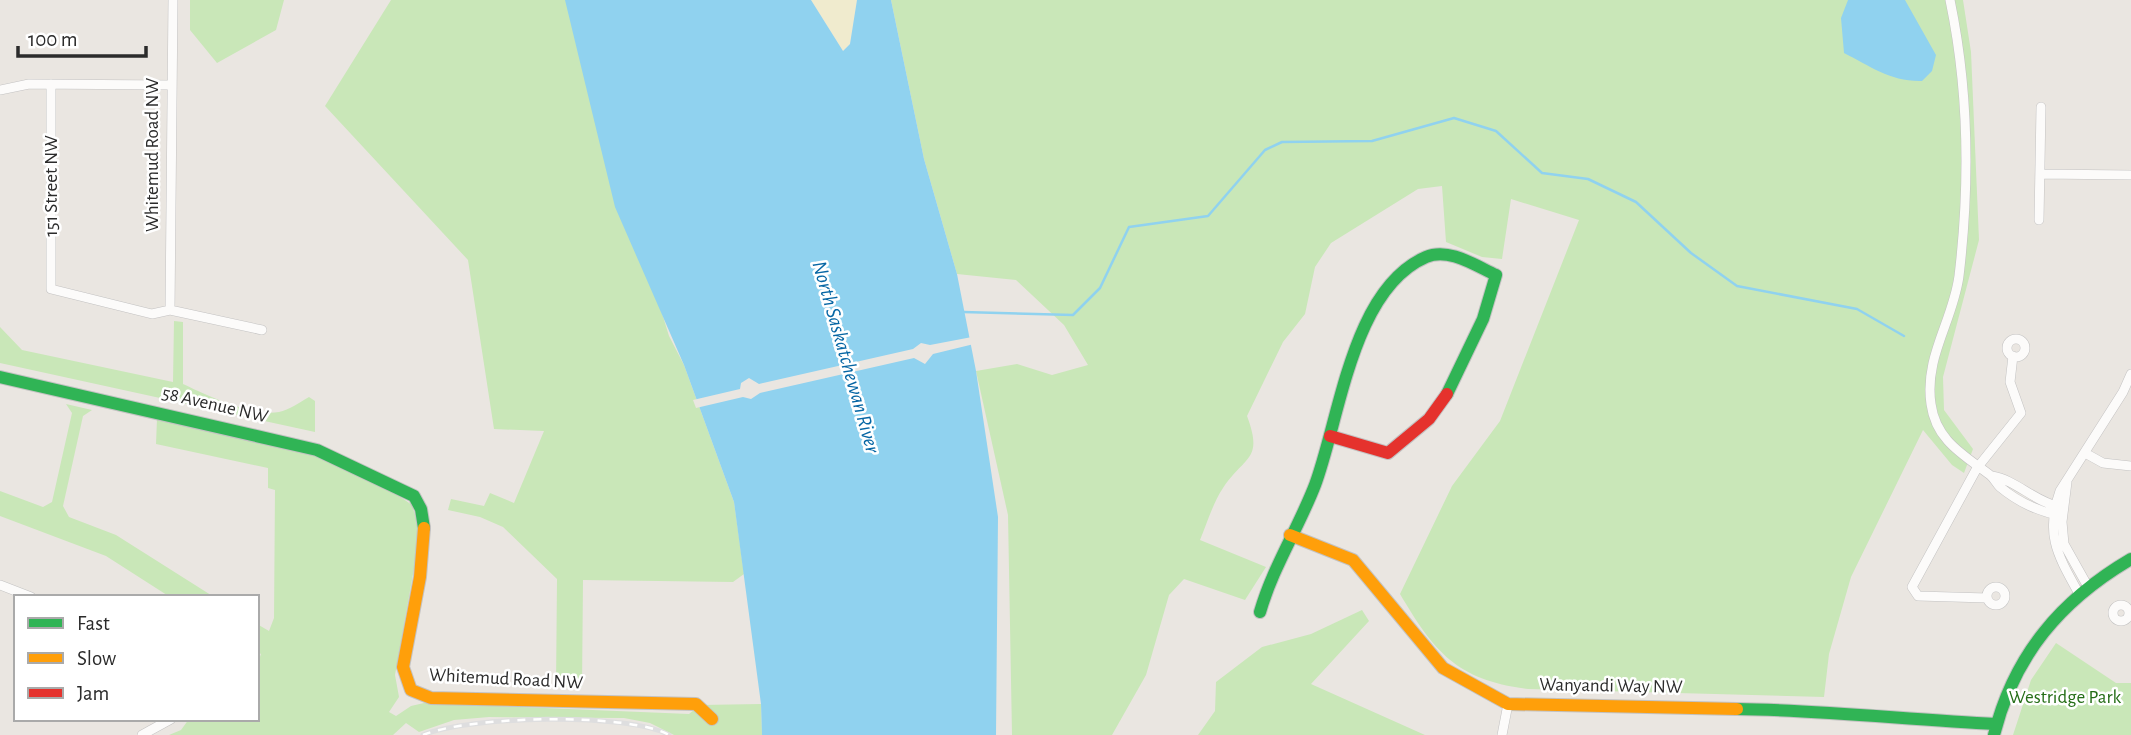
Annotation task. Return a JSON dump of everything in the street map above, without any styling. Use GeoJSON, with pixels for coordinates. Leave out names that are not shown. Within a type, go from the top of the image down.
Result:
{"type":"FeatureCollection","features":[{"type":"Feature","properties":{"kind":"street","name":"Whitemud Road NW"},"geometry":{"type":"LineString","coordinates":[[170,310],[173,0]]}},
{"type":"Feature","properties":{"kind":"street"},"geometry":{"type":"LineString","coordinates":[[1950,0],[1960,48],[1966,113],[1966,190],[1959,279],[1934,353],[1930,379],[1931,406],[1939,431],[1955,450],[1977,468],[2059,511]]}},
{"type":"Feature","properties":{"kind":"street"},"geometry":{"type":"LineString","coordinates":[[0,89],[51,84],[171,85]]}},
{"type":"Feature","properties":{"kind":"street","name":"151 Street NW"},"geometry":{"type":"LineString","coordinates":[[51,84],[51,289],[152,314],[170,310]]}},
{"type":"Feature","properties":{"kind":"street"},"geometry":{"type":"LineString","coordinates":[[2039,220],[2041,107]]}},
{"type":"Feature","properties":{"kind":"street"},"geometry":{"type":"LineString","coordinates":[[2041,173],[2131,175]]}},
{"type":"Feature","properties":{"kind":"street"},"geometry":{"type":"LineString","coordinates":[[1260,612],[1272,573],[1315,483],[1351,362],[1384,291],[1396,276],[1424,258],[1445,252],[1496,275],[1494,290],[1458,372],[1441,405],[1421,428],[1388,453],[1330,436]]}},
{"type":"Feature","properties":{"kind":"street"},"geometry":{"type":"LineString","coordinates":[[170,310],[262,330]]}},
{"type":"Feature","properties":{"kind":"street"},"geometry":{"type":"LineString","coordinates":[[1987,598],[1918,596],[1912,587],[1977,468],[2021,413],[2011,382],[2014,356]]}},
{"type":"Feature","properties":{"kind":"street"},"geometry":{"type":"LineString","coordinates":[[2083,588],[2064,544],[2059,511],[2067,480],[2123,392],[2131,374]]}},
{"type":"Feature","properties":{"kind":"street","name":"58 Avenue NW"},"geometry":{"type":"LineString","coordinates":[[0,377],[317,450],[414,496]]}},
{"type":"Feature","properties":{"kind":"street"},"geometry":{"type":"LineString","coordinates":[[2085,453],[2103,463],[2131,466]]}},
{"type":"Feature","properties":{"kind":"street","name":"Whitemud Road NW"},"geometry":{"type":"LineString","coordinates":[[414,496],[422,504],[425,526],[424,549],[403,667],[405,680],[411,690],[431,698],[695,705],[712,719]]}},
{"type":"Feature","properties":{"kind":"street","name":"Wanyandi Way NW"},"geometry":{"type":"LineString","coordinates":[[1290,536],[1353,560],[1443,668],[1508,704],[1803,710],[1840,716],[1995,729]]}},
{"type":"Feature","properties":{"kind":"street"},"geometry":{"type":"LineString","coordinates":[[1995,729],[2008,689],[2030,648],[2083,588],[2131,559]]}},
{"type":"Feature","properties":{"kind":"street"},"geometry":{"type":"LineString","coordinates":[[0,585],[26,595]]}},
{"type":"Feature","properties":{"kind":"street"},"geometry":{"type":"LineString","coordinates":[[1502,735],[1508,704]]}},
{"type":"Feature","properties":{"kind":"street"},"geometry":{"type":"LineString","coordinates":[[142,735],[167,721]]}},
{"type":"Feature","properties":{"kind":"green space"},"geometry":{"type":"Polygon","coordinates":[[[190,0],[284,0],[276,30],[217,63],[190,30],[190,0]]]}},
{"type":"Feature","properties":{"kind":"green space"},"geometry":{"type":"Polygon","coordinates":[[[391,0],[566,0],[669,336],[684,365],[734,502],[744,574],[733,582],[583,580],[582,687],[556,687],[557,579],[503,527],[480,517],[448,510],[451,499],[484,506],[490,493],[514,503],[544,431],[494,429],[468,260],[325,106],[391,0]]]}},
{"type":"Feature","properties":{"kind":"green space"},"geometry":{"type":"Polygon","coordinates":[[[891,0],[1963,0],[1971,52],[1979,240],[1943,377],[1944,410],[1973,449],[1964,473],[1952,465],[1923,430],[1851,577],[1829,654],[1824,697],[1528,689],[1483,679],[1466,671],[1437,648],[1400,594],[1452,486],[1500,421],[1579,220],[1511,199],[1502,259],[1482,257],[1446,242],[1442,186],[1418,189],[1331,243],[1315,267],[1305,314],[1283,342],[1247,416],[1252,431],[1252,450],[1219,494],[1200,540],[1266,567],[1245,600],[1184,579],[1169,595],[1146,675],[1112,735],[1012,735],[1008,515],[976,371],[1017,364],[1052,375],[1088,365],[1064,325],[1016,280],[957,274],[924,159],[891,0]]]}},
{"type":"Feature","properties":{"kind":"green space"},"geometry":{"type":"Polygon","coordinates":[[[174,321],[183,322],[183,384],[230,404],[268,413],[287,410],[309,397],[315,401],[315,432],[0,363],[0,327],[22,350],[173,382],[174,321]]]}},
{"type":"Feature","properties":{"kind":"green space"},"geometry":{"type":"Polygon","coordinates":[[[66,404],[92,410],[83,416],[63,506],[69,517],[116,535],[211,595],[167,595],[106,556],[0,516],[0,491],[43,507],[52,502],[72,413],[66,404]]]}},
{"type":"Feature","properties":{"kind":"green space"},"geometry":{"type":"Polygon","coordinates":[[[157,419],[314,454],[392,491],[412,505],[418,525],[418,546],[395,675],[399,697],[389,712],[396,716],[411,706],[424,703],[689,714],[700,705],[761,704],[762,735],[674,735],[650,723],[624,718],[489,717],[454,720],[419,732],[406,723],[393,735],[169,735],[181,730],[188,721],[259,721],[259,625],[269,631],[274,618],[275,490],[268,488],[268,468],[156,444],[157,419]]]}},
{"type":"Feature","properties":{"kind":"green space"},"geometry":{"type":"Polygon","coordinates":[[[1362,610],[1369,621],[1311,684],[1425,735],[1198,735],[1215,711],[1216,682],[1262,647],[1311,634],[1362,610]]]}},
{"type":"Feature","properties":{"kind":"green space","name":"Westridge Park"},"geometry":{"type":"Polygon","coordinates":[[[2056,643],[2116,683],[2131,683],[2131,735],[2013,735],[2031,680],[2056,643]]]}},
{"type":"Feature","properties":{"kind":"sand"},"geometry":{"type":"Polygon","coordinates":[[[811,0],[857,0],[850,44],[843,51],[811,0]]]}},
{"type":"Feature","properties":{"kind":"water","name":"North Saskatchewan River"},"geometry":{"type":"Polygon","coordinates":[[[565,0],[811,0],[843,51],[850,44],[857,0],[891,0],[924,159],[957,274],[976,371],[998,517],[996,735],[762,735],[761,704],[734,502],[684,365],[615,207],[565,0]]]}},
{"type":"Feature","properties":{"kind":"water"},"geometry":{"type":"Polygon","coordinates":[[[1848,0],[1905,0],[1936,55],[1932,71],[1922,81],[1900,79],[1844,53],[1841,18],[1848,0]]]}},
{"type":"Feature","properties":{"kind":"pier"},"geometry":{"type":"Polygon","coordinates":[[[972,337],[974,344],[933,354],[925,364],[914,358],[760,393],[751,399],[743,397],[696,408],[693,400],[740,389],[741,383],[749,378],[759,384],[913,349],[921,343],[930,345],[972,337]]]}},
{"type":"Feature","properties":{"kind":"waterway"},"geometry":{"type":"LineString","coordinates":[[963,312],[1073,315],[1100,288],[1129,227],[1208,216],[1265,150],[1282,142],[1372,141],[1454,118],[1496,131],[1542,173],[1588,179],[1636,202],[1691,253],[1737,286],[1857,309],[1904,336]]}},
{"type":"Feature","properties":{"kind":"railway"},"geometry":{"type":"LineString","coordinates":[[423,735],[475,724],[548,719],[620,723],[669,735]]}},
{"type":"Feature","properties":{"kind":"traffic: fast"},"geometry":{"type":"LineString","coordinates":[[1260,612],[1272,579],[1315,485],[1352,358],[1365,326],[1381,297],[1401,273],[1426,257],[1444,254],[1462,259],[1496,275],[1483,319],[1447,394]]}},
{"type":"Feature","properties":{"kind":"traffic: fast"},"geometry":{"type":"LineString","coordinates":[[0,377],[317,450],[414,496],[421,509],[424,528]]}},
{"type":"Feature","properties":{"kind":"traffic: fast"},"geometry":{"type":"LineString","coordinates":[[1994,735],[2014,680],[2044,632],[2083,593],[2131,559]]}},
{"type":"Feature","properties":{"kind":"traffic: fast"},"geometry":{"type":"LineString","coordinates":[[1737,709],[1996,724]]}},
{"type":"Feature","properties":{"kind":"traffic: slow"},"geometry":{"type":"LineString","coordinates":[[424,528],[420,577],[403,667],[411,690],[431,698],[696,704],[712,719]]}},
{"type":"Feature","properties":{"kind":"traffic: slow"},"geometry":{"type":"LineString","coordinates":[[1290,535],[1353,560],[1443,668],[1508,704],[1737,709]]}},
{"type":"Feature","properties":{"kind":"traffic: jam"},"geometry":{"type":"LineString","coordinates":[[1330,436],[1388,453],[1429,419],[1447,394]]}}]}
